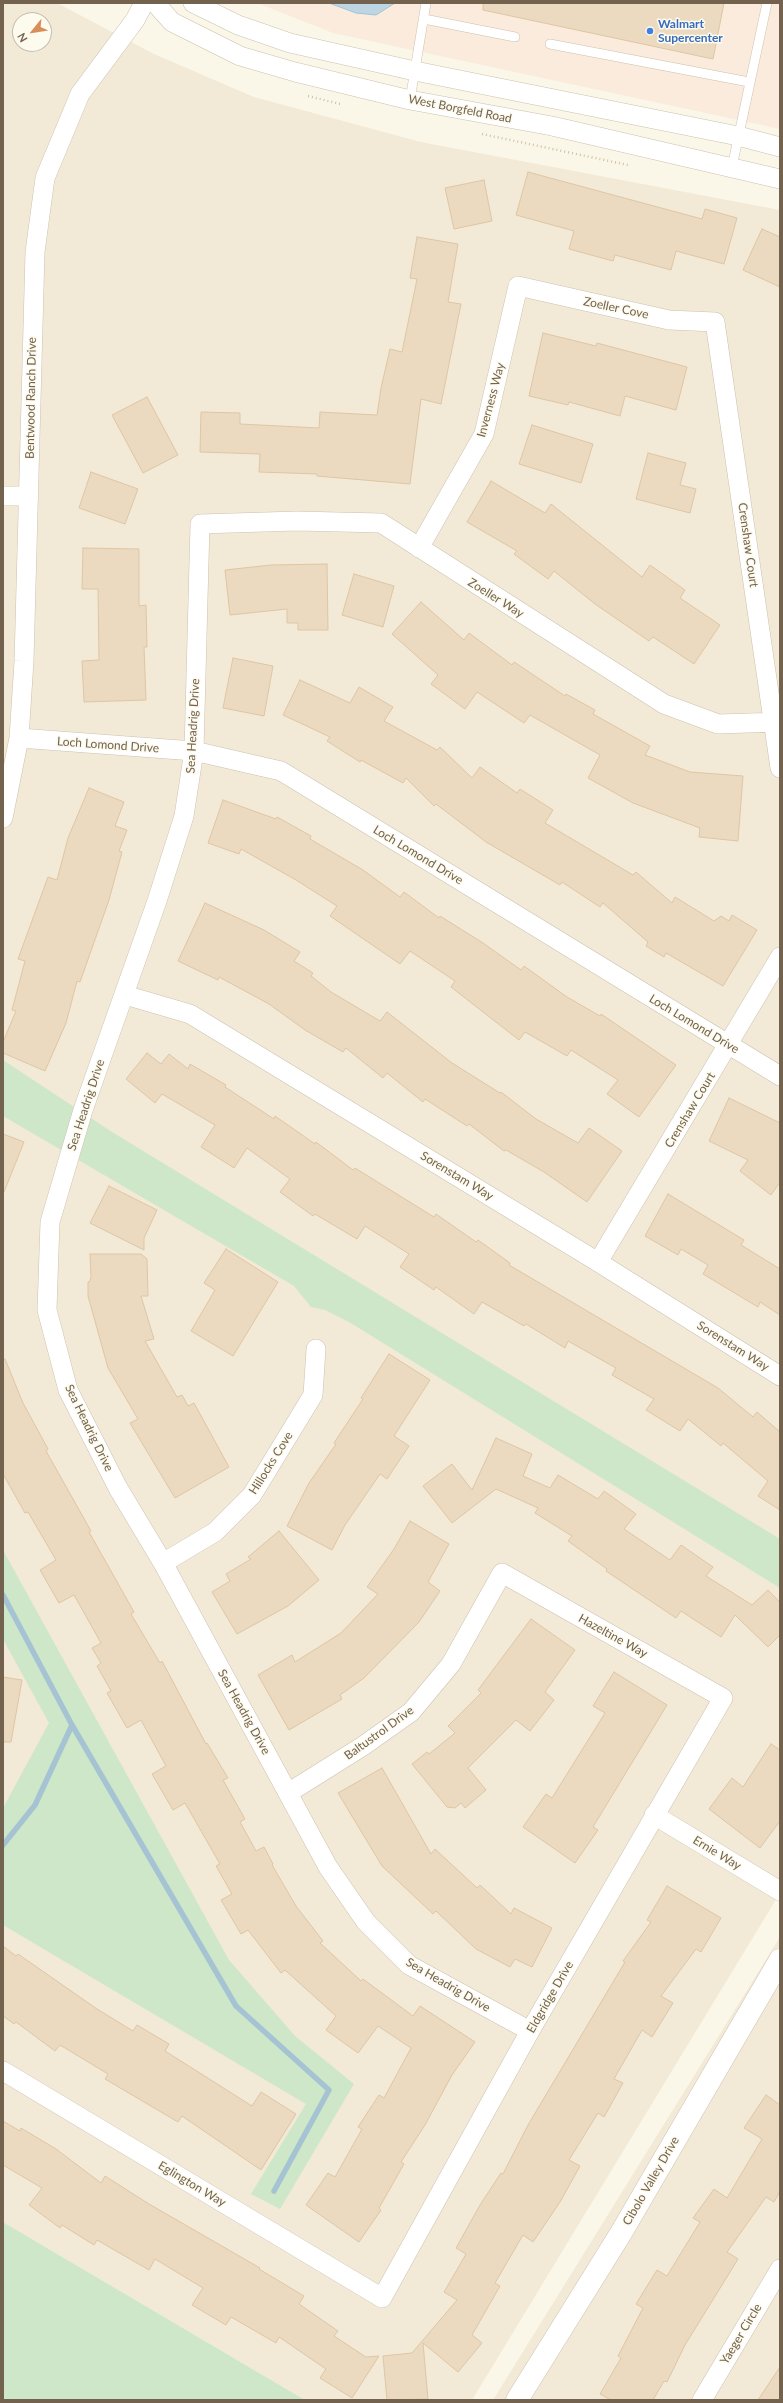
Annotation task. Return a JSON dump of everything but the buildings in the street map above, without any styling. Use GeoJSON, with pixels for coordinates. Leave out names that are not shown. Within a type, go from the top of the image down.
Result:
{"type":"FeatureCollection","features":[{"type":"Feature","properties":{"kind":"main road","name":"Cibolo Valley Drive"},"geometry":{"type":"LineString","coordinates":[[517,2400],[621,2233],[780,1960]]}},
{"type":"Feature","properties":{"kind":"street","name":"Bentwood Ranch Drive"},"geometry":{"type":"LineString","coordinates":[[3,818],[19,738],[29,496],[35,252],[45,178],[80,94],[135,20],[144,3]]}},
{"type":"Feature","properties":{"kind":"street","name":"West Borgfeld Road"},"geometry":{"type":"LineString","coordinates":[[155,3],[172,22],[240,56],[295,72],[410,100],[552,126],[780,179]]}},
{"type":"Feature","properties":{"kind":"street"},"geometry":{"type":"LineString","coordinates":[[193,3],[238,25],[290,43],[415,71],[738,136],[780,147]]}},
{"type":"Feature","properties":{"kind":"street","name":"Zoeller Cove"},"geometry":{"type":"LineString","coordinates":[[518,286],[669,320],[715,322]]}},
{"type":"Feature","properties":{"kind":"street","name":"Inverness Way"},"geometry":{"type":"LineString","coordinates":[[419,548],[484,434],[518,286]]}},
{"type":"Feature","properties":{"kind":"street","name":"Crenshaw Court"},"geometry":{"type":"LineString","coordinates":[[715,322],[777,723],[780,768]]}},
{"type":"Feature","properties":{"kind":"street"},"geometry":{"type":"LineString","coordinates":[[3,496],[29,496]]}},
{"type":"Feature","properties":{"kind":"street","name":"Zoeller Way"},"geometry":{"type":"LineString","coordinates":[[200,524],[297,521],[381,523],[664,704],[718,724],[777,723]]}},
{"type":"Feature","properties":{"kind":"street","name":"Sea Headrig Drive"},"geometry":{"type":"LineString","coordinates":[[200,524],[194,751],[184,816],[125,995],[83,1110],[50,1222],[47,1310],[68,1390],[118,1488],[163,1563],[328,1867],[366,1922],[409,1965],[530,2031]]}},
{"type":"Feature","properties":{"kind":"street","name":"Loch Lomond Drive"},"geometry":{"type":"LineString","coordinates":[[19,738],[194,751],[281,771],[780,1076]]}},
{"type":"Feature","properties":{"kind":"street","name":"Crenshaw Court"},"geometry":{"type":"LineString","coordinates":[[598,1262],[729,1045],[780,957]]}},
{"type":"Feature","properties":{"kind":"street","name":"Sorenstam Way"},"geometry":{"type":"LineString","coordinates":[[125,995],[190,1014],[598,1262],[780,1376]]}},
{"type":"Feature","properties":{"kind":"street","name":"Hillocks Cove"},"geometry":{"type":"LineString","coordinates":[[163,1563],[215,1532],[252,1496],[313,1395],[316,1349]]}},
{"type":"Feature","properties":{"kind":"street","name":"Baltustrol Drive"},"geometry":{"type":"LineString","coordinates":[[288,1793],[362,1746],[411,1712],[451,1664],[502,1573]]}},
{"type":"Feature","properties":{"kind":"street","name":"Hazeltine Way"},"geometry":{"type":"LineString","coordinates":[[502,1573],[723,1698]]}},
{"type":"Feature","properties":{"kind":"street","name":"Eldgridge Drive"},"geometry":{"type":"LineString","coordinates":[[382,2298],[530,2031],[723,1698]]}},
{"type":"Feature","properties":{"kind":"street","name":"Ernie Way"},"geometry":{"type":"LineString","coordinates":[[654,1815],[780,1892]]}},
{"type":"Feature","properties":{"kind":"street","name":"Eglington Way"},"geometry":{"type":"LineString","coordinates":[[3,2071],[382,2298]]}},
{"type":"Feature","properties":{"kind":"street","name":"Yaeger Circle"},"geometry":{"type":"LineString","coordinates":[[702,2400],[780,2269]]}},
{"type":"Feature","properties":{"kind":"lane"},"geometry":{"type":"LineString","coordinates":[[410,100],[426,3]]}},
{"type":"Feature","properties":{"kind":"lane"},"geometry":{"type":"LineString","coordinates":[[732,168],[749,82],[767,3]]}},
{"type":"Feature","properties":{"kind":"lane"},"geometry":{"type":"LineString","coordinates":[[424,20],[515,37]]}},
{"type":"Feature","properties":{"kind":"lane"},"geometry":{"type":"LineString","coordinates":[[550,44],[749,82]]}},
{"type":"Feature","properties":{"kind":"shaded area"},"geometry":{"type":"Polygon","coordinates":[[[3,3],[57,3],[154,54],[254,97],[421,142],[780,210],[780,1893],[472,2400],[305,2400],[3,2222],[3,3]]]}},
{"type":"Feature","properties":{"kind":"shaded area"},"geometry":{"type":"Polygon","coordinates":[[[257,3],[780,3],[780,129],[333,33],[257,3]]]}},
{"type":"Feature","properties":{"kind":"shaded area"},"geometry":{"type":"Polygon","coordinates":[[[780,1937],[780,2400],[493,2400],[780,1937]]]}},
{"type":"Feature","properties":{"kind":"green space"},"geometry":{"type":"Polygon","coordinates":[[[3,1060],[112,1132],[780,1539],[780,1588],[349,1322],[325,1310],[311,1307],[294,1286],[3,1116],[3,1060]]]}},
{"type":"Feature","properties":{"kind":"green space"},"geometry":{"type":"Polygon","coordinates":[[[3,1550],[229,1960],[295,2036],[354,2084],[280,2209],[251,2194],[306,2104],[3,1925],[3,1808],[49,1723],[3,1639],[3,1550]]]}},
{"type":"Feature","properties":{"kind":"green space"},"geometry":{"type":"Polygon","coordinates":[[[3,2222],[305,2400],[3,2400],[3,2222]]]}},
{"type":"Feature","properties":{"kind":"water"},"geometry":{"type":"Polygon","coordinates":[[[329,3],[395,3],[376,15],[356,13],[329,3]]]}},
{"type":"Feature","properties":{"kind":"waterway"},"geometry":{"type":"LineString","coordinates":[[3,1595],[72,1725],[236,2006],[329,2090],[274,2191]]}},
{"type":"Feature","properties":{"kind":"waterway"},"geometry":{"type":"LineString","coordinates":[[3,1845],[35,1805],[72,1725]]}},
{"type":"Feature","properties":{"kind":"place","name":"Walmart Supercenter"},"geometry":{"type":"Point","coordinates":[650,31]}}]}
